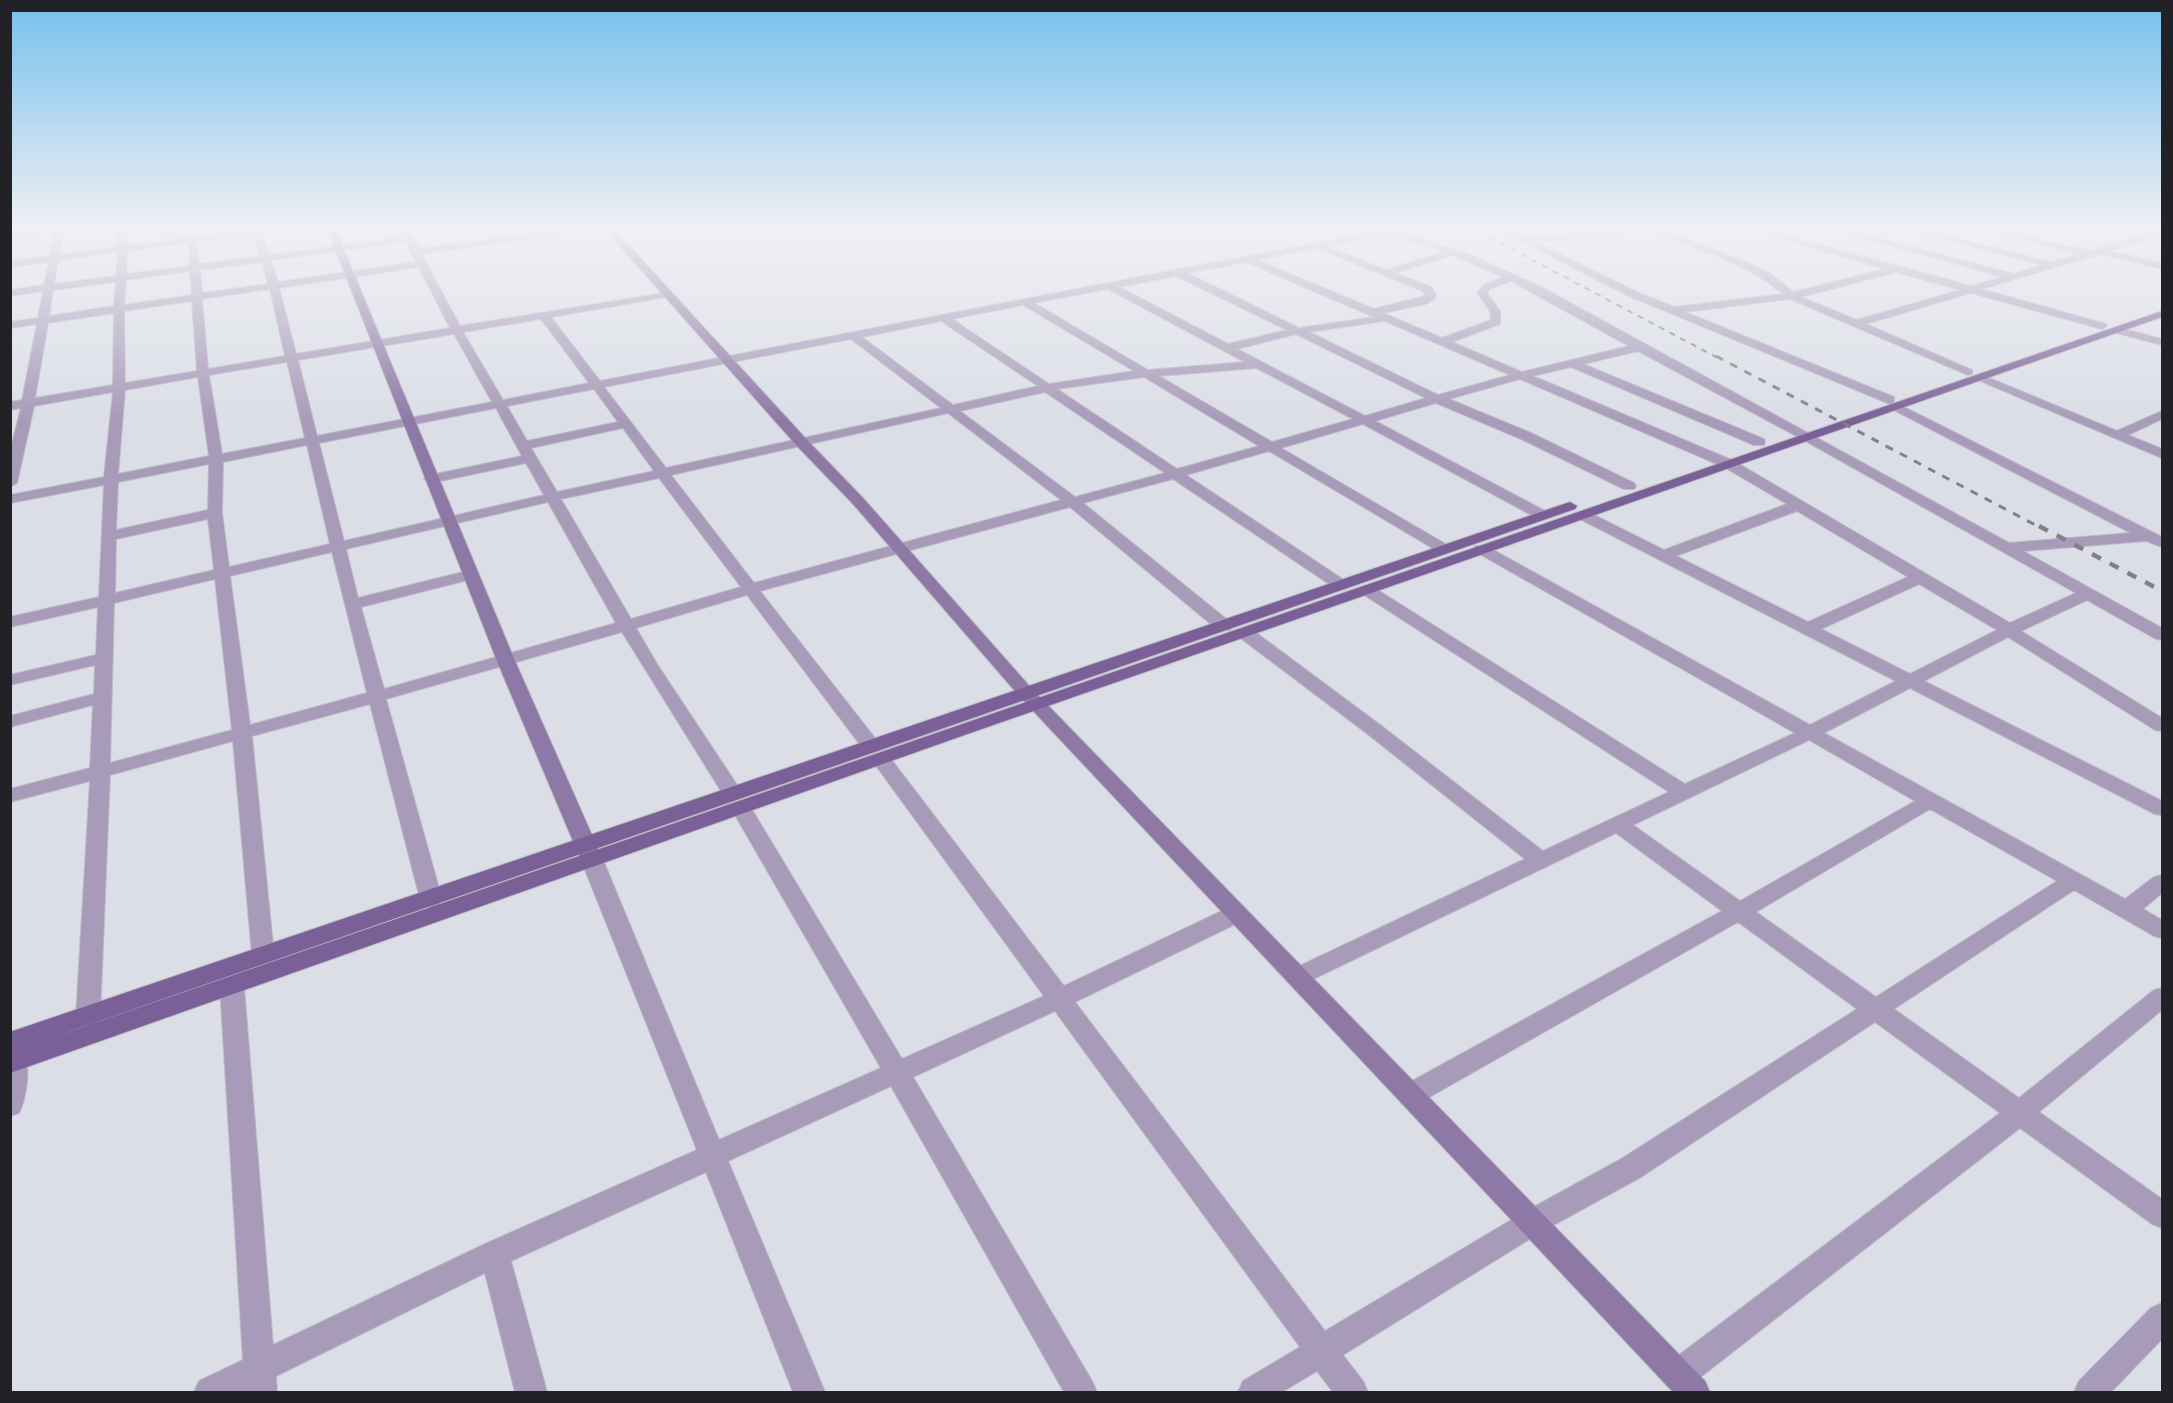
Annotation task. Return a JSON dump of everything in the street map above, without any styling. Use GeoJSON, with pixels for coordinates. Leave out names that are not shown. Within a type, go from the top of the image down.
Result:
{"type":"FeatureCollection","features":[{"type":"Feature","properties":{"kind":"main road"},"geometry":{"type":"LineString","coordinates":[[1032,699],[1245,633],[1583,515],[1722,460],[1893,404],[2109,328],[2163,306]]}},
{"type":"Feature","properties":{"kind":"main road"},"geometry":{"type":"LineString","coordinates":[[2109,328],[2163,314]]}},
{"type":"Feature","properties":{"kind":"main road"},"geometry":{"type":"LineString","coordinates":[[12,1056],[232,987],[589,853],[1032,699],[1224,626],[1444,549],[1629,486],[1722,460],[1759,442],[1802,433]]}},
{"type":"Feature","properties":{"kind":"main road"},"geometry":{"type":"LineString","coordinates":[[12,1056],[87,1016],[431,899],[589,853]]}},
{"type":"Feature","properties":{"kind":"street"},"geometry":{"type":"LineString","coordinates":[[10,483],[28,403],[47,291]]}},
{"type":"Feature","properties":{"kind":"street"},"geometry":{"type":"LineString","coordinates":[[87,1016],[100,771],[111,479],[119,387],[120,291]]}},
{"type":"Feature","properties":{"kind":"street"},"geometry":{"type":"LineString","coordinates":[[197,291],[203,372],[216,459],[215,513],[242,734],[263,955]]}},
{"type":"Feature","properties":{"kind":"street"},"geometry":{"type":"LineString","coordinates":[[10,326],[236,291]]}},
{"type":"Feature","properties":{"kind":"street"},"geometry":{"type":"LineString","coordinates":[[275,291],[352,604],[431,899]]}},
{"type":"Feature","properties":{"kind":"street"},"geometry":{"type":"LineString","coordinates":[[355,291],[506,661],[589,853],[809,1392]]}},
{"type":"Feature","properties":{"kind":"street"},"geometry":{"type":"LineString","coordinates":[[436,291],[648,664],[737,801],[897,1072],[1081,1392]]}},
{"type":"Feature","properties":{"kind":"street"},"geometry":{"type":"LineString","coordinates":[[665,291],[802,444],[858,501],[1032,699],[1686,1384],[2163,997]]}},
{"type":"Feature","properties":{"kind":"street"},"geometry":{"type":"LineString","coordinates":[[10,499],[1074,291]]}},
{"type":"Feature","properties":{"kind":"street"},"geometry":{"type":"LineString","coordinates":[[1121,291],[1225,348],[1368,420],[1542,515]]}},
{"type":"Feature","properties":{"kind":"street"},"geometry":{"type":"LineString","coordinates":[[1216,291],[1437,399],[1526,436],[1629,486]]}},
{"type":"Feature","properties":{"kind":"street"},"geometry":{"type":"LineString","coordinates":[[1325,291],[1519,376],[1722,460],[2009,630],[2163,726]]}},
{"type":"Feature","properties":{"kind":"street"},"geometry":{"type":"LineString","coordinates":[[1373,312],[1422,302],[1431,296],[1428,291]]}},
{"type":"Feature","properties":{"kind":"street"},"geometry":{"type":"LineString","coordinates":[[1441,342],[1496,322],[1495,311],[1482,293],[1483,291]]}},
{"type":"Feature","properties":{"kind":"street"},"geometry":{"type":"LineString","coordinates":[[1540,291],[1802,433],[2163,635]]}},
{"type":"Feature","properties":{"kind":"street"},"geometry":{"type":"LineString","coordinates":[[1632,291],[1893,404],[2155,535],[2163,543]]}},
{"type":"Feature","properties":{"kind":"street"},"geometry":{"type":"LineString","coordinates":[[1786,291],[1791,296],[2163,454]]}},
{"type":"Feature","properties":{"kind":"street"},"geometry":{"type":"LineString","coordinates":[[1672,310],[1791,296],[1809,291]]}},
{"type":"Feature","properties":{"kind":"street"},"geometry":{"type":"LineString","coordinates":[[1856,324],[1961,291]]}},
{"type":"Feature","properties":{"kind":"street"},"geometry":{"type":"LineString","coordinates":[[1978,291],[2163,342]]}},
{"type":"Feature","properties":{"kind":"street"},"geometry":{"type":"LineString","coordinates":[[10,406],[667,294]]}},
{"type":"Feature","properties":{"kind":"street"},"geometry":{"type":"LineString","coordinates":[[1023,301],[1444,549]]}},
{"type":"Feature","properties":{"kind":"street"},"geometry":{"type":"LineString","coordinates":[[544,315],[661,473],[876,753],[1352,1392]]}},
{"type":"Feature","properties":{"kind":"street"},"geometry":{"type":"LineString","coordinates":[[942,317],[1341,585]]}},
{"type":"Feature","properties":{"kind":"street"},"geometry":{"type":"LineString","coordinates":[[1225,348],[1297,331],[1386,318]]}},
{"type":"Feature","properties":{"kind":"street"},"geometry":{"type":"LineString","coordinates":[[853,334],[1071,501],[1224,626]]}},
{"type":"Feature","properties":{"kind":"street"},"geometry":{"type":"LineString","coordinates":[[10,796],[506,661],[750,590],[1175,474],[1519,376],[1639,347]]}},
{"type":"Feature","properties":{"kind":"street"},"geometry":{"type":"LineString","coordinates":[[1570,363],[1759,442]]}},
{"type":"Feature","properties":{"kind":"street"},"geometry":{"type":"LineString","coordinates":[[10,622],[553,497],[1049,388],[1144,372],[1178,374],[1258,364]]}},
{"type":"Feature","properties":{"kind":"street"},"geometry":{"type":"LineString","coordinates":[[2118,435],[2163,415]]}},
{"type":"Feature","properties":{"kind":"street"},"geometry":{"type":"LineString","coordinates":[[431,479],[626,424]]}},
{"type":"Feature","properties":{"kind":"street"},"geometry":{"type":"LineString","coordinates":[[1663,556],[1799,505]]}},
{"type":"Feature","properties":{"kind":"street"},"geometry":{"type":"LineString","coordinates":[[109,536],[215,513]]}},
{"type":"Feature","properties":{"kind":"street"},"geometry":{"type":"LineString","coordinates":[[1583,515],[2163,809]]}},
{"type":"Feature","properties":{"kind":"street"},"geometry":{"type":"LineString","coordinates":[[2006,548],[2155,535]]}},
{"type":"Feature","properties":{"kind":"street"},"geometry":{"type":"LineString","coordinates":[[1481,549],[2163,930]]}},
{"type":"Feature","properties":{"kind":"street"},"geometry":{"type":"LineString","coordinates":[[352,604],[471,575]]}},
{"type":"Feature","properties":{"kind":"street"},"geometry":{"type":"LineString","coordinates":[[1807,628],[1921,577]]}},
{"type":"Feature","properties":{"kind":"street"},"geometry":{"type":"LineString","coordinates":[[1367,590],[1683,792]]}},
{"type":"Feature","properties":{"kind":"street"},"geometry":{"type":"LineString","coordinates":[[1297,977],[1809,733],[2009,630],[2087,594]]}},
{"type":"Feature","properties":{"kind":"street"},"geometry":{"type":"LineString","coordinates":[[1245,633],[1372,728],[1540,861]]}},
{"type":"Feature","properties":{"kind":"street"},"geometry":{"type":"LineString","coordinates":[[10,680],[104,658]]}},
{"type":"Feature","properties":{"kind":"street"},"geometry":{"type":"LineString","coordinates":[[10,722],[102,698]]}},
{"type":"Feature","properties":{"kind":"street"},"geometry":{"type":"LineString","coordinates":[[1410,1095],[1740,911],[1931,800]]}},
{"type":"Feature","properties":{"kind":"street"},"geometry":{"type":"LineString","coordinates":[[1617,824],[1875,1011],[2163,1215]]}},
{"type":"Feature","properties":{"kind":"street"},"geometry":{"type":"LineString","coordinates":[[1254,1392],[1531,1223],[1631,1168],[2074,880]]}},
{"type":"Feature","properties":{"kind":"street"},"geometry":{"type":"LineString","coordinates":[[2127,909],[2163,882]]}},
{"type":"Feature","properties":{"kind":"street"},"geometry":{"type":"LineString","coordinates":[[210,1392],[260,1381],[495,1254],[1059,999],[1236,914]]}},
{"type":"Feature","properties":{"kind":"street"},"geometry":{"type":"LineString","coordinates":[[232,987],[260,1381]]}},
{"type":"Feature","properties":{"kind":"street"},"geometry":{"type":"LineString","coordinates":[[10,1106],[12,1056]]}},
{"type":"Feature","properties":{"kind":"street"},"geometry":{"type":"LineString","coordinates":[[495,1254],[531,1392]]}},
{"type":"Feature","properties":{"kind":"street"},"geometry":{"type":"LineString","coordinates":[[2090,1392],[2163,1318]]}},
{"type":"Feature","properties":{"kind":"railway"},"geometry":{"type":"LineString","coordinates":[[1592,291],[1718,358]]}},
{"type":"Feature","properties":{"kind":"railway"},"geometry":{"type":"LineString","coordinates":[[1716,356],[2041,528]]}},
{"type":"Feature","properties":{"kind":"railway"},"geometry":{"type":"LineString","coordinates":[[2039,526],[2162,591]]}}]}
